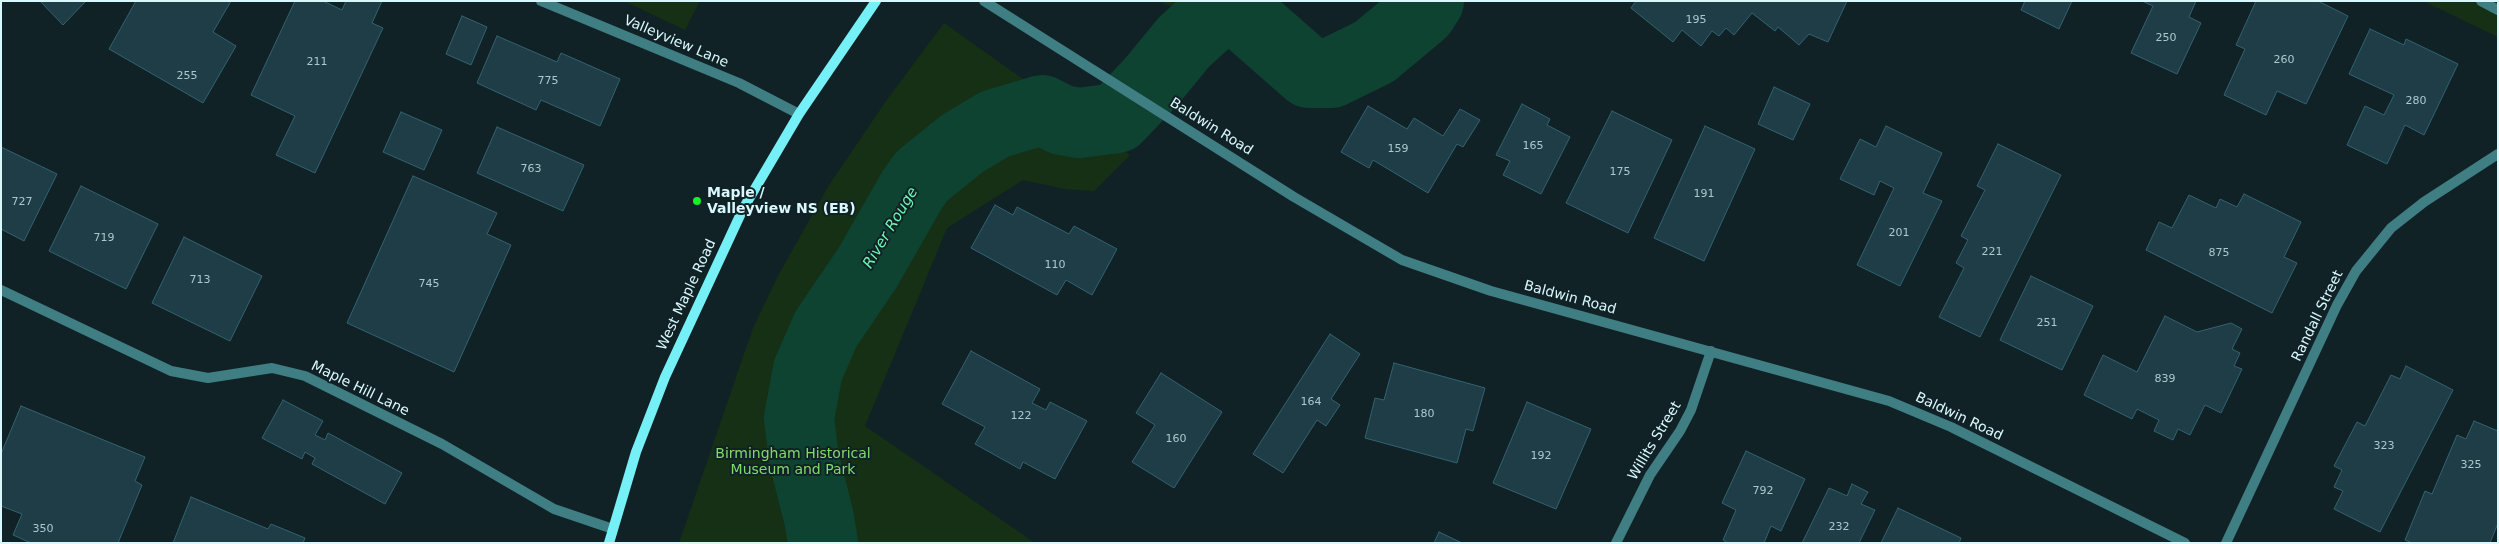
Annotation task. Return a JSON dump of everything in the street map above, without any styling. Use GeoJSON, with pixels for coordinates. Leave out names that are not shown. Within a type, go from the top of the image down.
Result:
{"type":"FeatureCollection","features":[{"type":"Feature","properties":{"kind":"main road","name":"West Maple Road"},"geometry":{"type":"LineString","coordinates":[[610,543],[636,452],[669,368],[743,209],[798,114],[876,1]]}},
{"type":"Feature","properties":{"kind":"street","name":"Valleyview Lane"},"geometry":{"type":"LineString","coordinates":[[541,1],[730,79],[798,114]]}},
{"type":"Feature","properties":{"kind":"street","name":"Baldwin Road"},"geometry":{"type":"LineString","coordinates":[[984,1],[1294,196],[1402,260],[1491,291],[1837,385],[1917,412],[2185,543]]}},
{"type":"Feature","properties":{"kind":"street"},"geometry":{"type":"LineString","coordinates":[[2481,1],[2498,10]]}},
{"type":"Feature","properties":{"kind":"street","name":"Randall Street"},"geometry":{"type":"LineString","coordinates":[[2226,543],[2337,305],[2356,270],[2391,228],[2424,202],[2498,154]]}},
{"type":"Feature","properties":{"kind":"street","name":"Maple Hill Lane"},"geometry":{"type":"LineString","coordinates":[[1,290],[171,371],[208,378],[272,368],[305,376],[442,444],[554,509],[613,529]]}},
{"type":"Feature","properties":{"kind":"street","name":"Willits Street"},"geometry":{"type":"LineString","coordinates":[[1616,543],[1650,475],[1691,410],[1710,351]]}},
{"type":"Feature","properties":{"kind":"green space"},"geometry":{"type":"Polygon","coordinates":[[[624,1],[700,1],[685,30],[624,1]]]}},
{"type":"Feature","properties":{"kind":"green space"},"geometry":{"type":"Polygon","coordinates":[[[1158,1],[1217,1],[1206,22],[1158,1]]]}},
{"type":"Feature","properties":{"kind":"green space"},"geometry":{"type":"Polygon","coordinates":[[[2423,1],[2498,1],[2498,37],[2423,1]]]}},
{"type":"Feature","properties":{"kind":"green space","name":"Birmingham Historical Museum and Park"},"geometry":{"type":"Polygon","coordinates":[[[944,23],[1130,155],[1094,191],[1065,189],[1023,180],[947,228],[865,426],[1035,543],[679,543],[753,328],[779,274],[829,185],[886,101],[944,23]]]}},
{"type":"Feature","properties":{"kind":"building"},"geometry":{"type":"Polygon","coordinates":[[[40,1],[86,1],[63,25],[40,1]]]}},
{"type":"Feature","properties":{"kind":"building"},"geometry":{"type":"Polygon","coordinates":[[[136,1],[231,1],[213,32],[236,46],[203,103],[109,49],[136,1]]]}},
{"type":"Feature","properties":{"kind":"building"},"geometry":{"type":"Polygon","coordinates":[[[295,1],[323,1],[342,10],[346,1],[382,1],[372,23],[383,28],[315,173],[276,155],[295,116],[251,95],[295,1]]]}},
{"type":"Feature","properties":{"kind":"building"},"geometry":{"type":"Polygon","coordinates":[[[1636,1],[1847,1],[1828,42],[1809,34],[1799,45],[1778,27],[1775,31],[1752,13],[1734,35],[1726,28],[1719,36],[1712,31],[1701,46],[1682,30],[1673,42],[1631,8],[1636,1]]]}},
{"type":"Feature","properties":{"kind":"building"},"geometry":{"type":"Polygon","coordinates":[[[2025,1],[2072,1],[2059,29],[2021,10],[2025,1]]]}},
{"type":"Feature","properties":{"kind":"building"},"geometry":{"type":"Polygon","coordinates":[[[2142,1],[2196,1],[2189,17],[2201,23],[2177,74],[2131,53],[2153,6],[2142,1]]]}},
{"type":"Feature","properties":{"kind":"building"},"geometry":{"type":"Polygon","coordinates":[[[2256,1],[2318,1],[2348,16],[2306,104],[2277,91],[2266,115],[2224,95],[2245,49],[2236,45],[2256,1]]]}},
{"type":"Feature","properties":{"kind":"building"},"geometry":{"type":"Polygon","coordinates":[[[462,16],[487,27],[471,65],[446,54],[462,16]]]}},
{"type":"Feature","properties":{"kind":"building"},"geometry":{"type":"Polygon","coordinates":[[[2370,29],[2404,45],[2406,39],[2458,64],[2424,135],[2405,125],[2387,164],[2347,145],[2365,106],[2384,115],[2394,95],[2349,74],[2370,29]]]}},
{"type":"Feature","properties":{"kind":"building"},"geometry":{"type":"Polygon","coordinates":[[[497,36],[557,62],[561,53],[620,79],[600,126],[541,100],[536,110],[477,83],[497,36]]]}},
{"type":"Feature","properties":{"kind":"building"},"geometry":{"type":"Polygon","coordinates":[[[1774,87],[1810,104],[1793,140],[1758,124],[1774,87]]]}},
{"type":"Feature","properties":{"kind":"building"},"geometry":{"type":"Polygon","coordinates":[[[1522,104],[1550,119],[1547,125],[1570,137],[1541,194],[1503,175],[1510,161],[1496,155],[1522,104]]]}},
{"type":"Feature","properties":{"kind":"building"},"geometry":{"type":"Polygon","coordinates":[[[1368,106],[1407,129],[1414,118],[1443,136],[1460,109],[1480,120],[1463,147],[1457,144],[1428,193],[1373,160],[1369,168],[1341,152],[1368,106]]]}},
{"type":"Feature","properties":{"kind":"building"},"geometry":{"type":"Polygon","coordinates":[[[1612,111],[1672,140],[1628,233],[1566,203],[1612,111]]]}},
{"type":"Feature","properties":{"kind":"building"},"geometry":{"type":"Polygon","coordinates":[[[401,112],[442,130],[424,170],[383,152],[401,112]]]}},
{"type":"Feature","properties":{"kind":"building"},"geometry":{"type":"Polygon","coordinates":[[[1705,126],[1755,149],[1704,261],[1654,238],[1705,126]]]}},
{"type":"Feature","properties":{"kind":"building"},"geometry":{"type":"Polygon","coordinates":[[[1886,126],[1942,153],[1923,193],[1942,201],[1900,286],[1857,265],[1894,188],[1880,181],[1874,195],[1840,179],[1860,139],[1876,147],[1886,126]]]}},
{"type":"Feature","properties":{"kind":"building"},"geometry":{"type":"Polygon","coordinates":[[[497,127],[584,165],[563,211],[477,173],[497,127]]]}},
{"type":"Feature","properties":{"kind":"building"},"geometry":{"type":"Polygon","coordinates":[[[1998,144],[2061,175],[1980,337],[1939,317],[1964,268],[1956,263],[1968,240],[1961,236],[1985,190],[1977,186],[1998,144]]]}},
{"type":"Feature","properties":{"kind":"building"},"geometry":{"type":"Polygon","coordinates":[[[1,147],[57,174],[24,241],[1,229],[1,147]]]}},
{"type":"Feature","properties":{"kind":"building"},"geometry":{"type":"Polygon","coordinates":[[[413,176],[497,213],[487,234],[511,245],[454,372],[347,323],[413,176]]]}},
{"type":"Feature","properties":{"kind":"building"},"geometry":{"type":"Polygon","coordinates":[[[81,186],[158,224],[126,289],[49,251],[81,186]]]}},
{"type":"Feature","properties":{"kind":"building"},"geometry":{"type":"Polygon","coordinates":[[[2244,194],[2301,222],[2284,257],[2297,263],[2272,313],[2146,250],[2159,222],[2172,228],[2189,195],[2216,208],[2220,199],[2237,207],[2244,194]]]}},
{"type":"Feature","properties":{"kind":"building"},"geometry":{"type":"Polygon","coordinates":[[[995,205],[1013,215],[1017,207],[1069,234],[1074,226],[1117,249],[1092,295],[1066,280],[1057,295],[971,248],[995,205]]]}},
{"type":"Feature","properties":{"kind":"building"},"geometry":{"type":"Polygon","coordinates":[[[184,237],[262,276],[230,341],[152,303],[184,237]]]}},
{"type":"Feature","properties":{"kind":"building"},"geometry":{"type":"Polygon","coordinates":[[[2031,276],[2093,306],[2062,370],[2000,340],[2031,276]]]}},
{"type":"Feature","properties":{"kind":"building"},"geometry":{"type":"Polygon","coordinates":[[[2165,316],[2197,332],[2231,323],[2242,329],[2232,349],[2240,353],[2234,366],[2242,369],[2221,413],[2205,405],[2190,435],[2178,429],[2173,440],[2154,431],[2159,420],[2137,409],[2132,419],[2084,395],[2103,355],[2137,372],[2165,316]]]}},
{"type":"Feature","properties":{"kind":"building"},"geometry":{"type":"Polygon","coordinates":[[[1330,334],[1360,354],[1331,399],[1340,405],[1326,426],[1317,420],[1283,473],[1253,454],[1330,334]]]}},
{"type":"Feature","properties":{"kind":"building"},"geometry":{"type":"Polygon","coordinates":[[[971,351],[1040,389],[1032,403],[1046,410],[1050,402],[1087,421],[1055,479],[1023,462],[1020,469],[975,444],[985,427],[942,404],[971,351]]]}},
{"type":"Feature","properties":{"kind":"building"},"geometry":{"type":"Polygon","coordinates":[[[1394,363],[1485,388],[1473,431],[1466,429],[1457,463],[1365,438],[1375,398],[1384,400],[1394,363]]]}},
{"type":"Feature","properties":{"kind":"building"},"geometry":{"type":"Polygon","coordinates":[[[2406,366],[2453,390],[2380,532],[2334,509],[2343,491],[2334,487],[2342,470],[2334,466],[2357,422],[2365,426],[2391,375],[2400,379],[2406,366]]]}},
{"type":"Feature","properties":{"kind":"building"},"geometry":{"type":"Polygon","coordinates":[[[1161,373],[1222,412],[1174,488],[1132,462],[1155,425],[1136,413],[1161,373]]]}},
{"type":"Feature","properties":{"kind":"building"},"geometry":{"type":"Polygon","coordinates":[[[283,400],[323,421],[315,435],[325,440],[328,433],[402,473],[385,504],[312,464],[315,458],[305,452],[302,459],[262,438],[283,400]]]}},
{"type":"Feature","properties":{"kind":"building"},"geometry":{"type":"Polygon","coordinates":[[[1527,402],[1591,429],[1556,509],[1493,483],[1527,402]]]}},
{"type":"Feature","properties":{"kind":"building"},"geometry":{"type":"Polygon","coordinates":[[[21,406],[145,457],[135,481],[142,485],[118,543],[31,543],[13,535],[22,514],[1,506],[1,454],[21,406]]]}},
{"type":"Feature","properties":{"kind":"building"},"geometry":{"type":"Polygon","coordinates":[[[2474,421],[2498,431],[2498,523],[2490,543],[2412,543],[2405,540],[2425,491],[2432,494],[2457,435],[2466,439],[2474,421]]]}},
{"type":"Feature","properties":{"kind":"building"},"geometry":{"type":"Polygon","coordinates":[[[1746,451],[1805,479],[1781,531],[1771,526],[1764,543],[1728,543],[1723,540],[1736,510],[1722,503],[1746,451]]]}},
{"type":"Feature","properties":{"kind":"building"},"geometry":{"type":"Polygon","coordinates":[[[1852,484],[1868,492],[1861,504],[1875,510],[1859,543],[1802,543],[1829,488],[1847,496],[1852,484]]]}},
{"type":"Feature","properties":{"kind":"building"},"geometry":{"type":"Polygon","coordinates":[[[191,497],[268,529],[271,524],[305,538],[303,543],[173,543],[191,497]]]}},
{"type":"Feature","properties":{"kind":"building"},"geometry":{"type":"Polygon","coordinates":[[[1898,508],[1961,538],[1959,543],[1881,543],[1898,508]]]}},
{"type":"Feature","properties":{"kind":"building"},"geometry":{"type":"Polygon","coordinates":[[[1439,532],[1462,543],[1434,543],[1439,532]]]}},
{"type":"Feature","properties":{"kind":"waterway","name":"River Rouge"},"geometry":{"type":"LineString","coordinates":[[823,543],[819,518],[804,459],[799,418],[808,370],[826,329],[868,267],[922,176],[963,143],[995,124],[1042,110],[1062,120],[1079,123],[1117,118],[1152,81],[1184,42],[1206,22],[1215,1]]}},
{"type":"Feature","properties":{"kind":"waterway"},"geometry":{"type":"LineString","coordinates":[[1227,1],[1309,73],[1331,73],[1374,52],[1422,12],[1429,1]]}},
{"type":"Feature","properties":{"kind":"place","name":"Maple / Valleyview NS (EB)"},"geometry":{"type":"Point","coordinates":[697,201]}}]}
